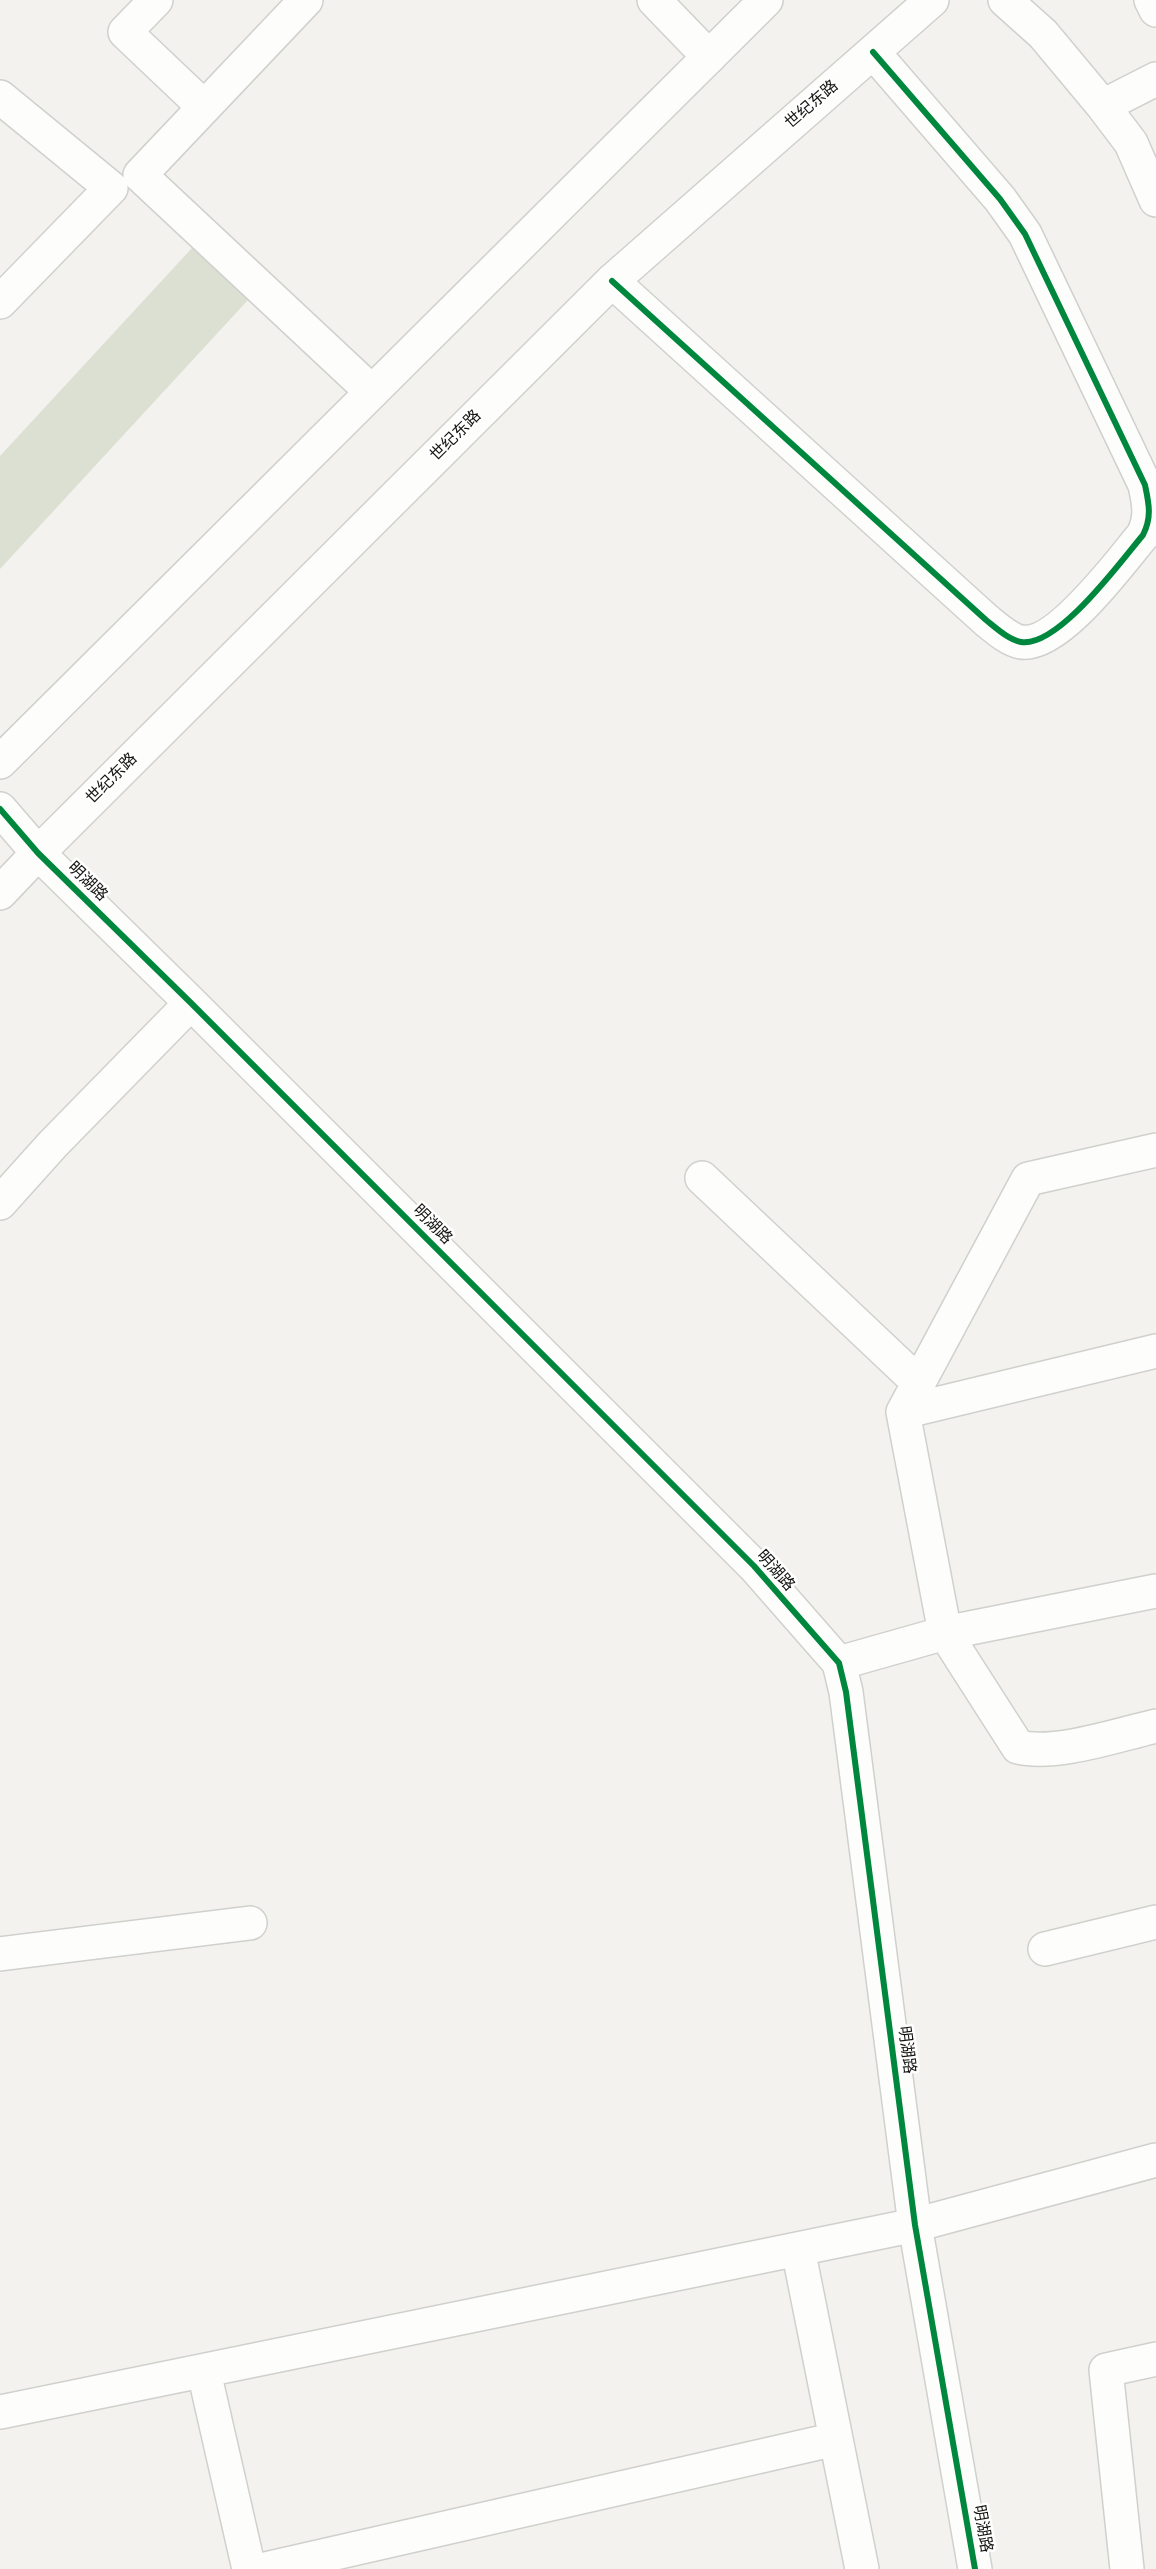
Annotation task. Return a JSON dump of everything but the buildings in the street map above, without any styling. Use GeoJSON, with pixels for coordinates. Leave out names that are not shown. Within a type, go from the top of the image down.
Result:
{"type":"FeatureCollection","features":[{"type":"Feature","properties":{"kind":"street"},"geometry":{"type":"LineString","coordinates":[[156,0],[125,32],[204,107]]}},
{"type":"Feature","properties":{"kind":"street"},"geometry":{"type":"LineString","coordinates":[[306,0],[140,175],[372,392]]}},
{"type":"Feature","properties":{"kind":"street"},"geometry":{"type":"LineString","coordinates":[[654,0],[709,57]]}},
{"type":"Feature","properties":{"kind":"street"},"geometry":{"type":"LineString","coordinates":[[0,762],[766,0]]}},
{"type":"Feature","properties":{"kind":"street","name":"世纪东路"},"geometry":{"type":"LineString","coordinates":[[0,893],[612,281],[932,0]]}},
{"type":"Feature","properties":{"kind":"street"},"geometry":{"type":"LineString","coordinates":[[1005,0],[1043,34],[1104,106],[1131,143],[1156,200]]}},
{"type":"Feature","properties":{"kind":"street"},"geometry":{"type":"LineString","coordinates":[[1151,0],[1156,10]]}},
{"type":"Feature","properties":{"kind":"street"},"geometry":{"type":"LineString","coordinates":[[612,281],[986,620],[1005,634],[1022,642],[1040,639],[1073,616],[1143,535],[1149,523],[1150,509],[1145,485],[1025,234],[1000,199],[873,52]]}},
{"type":"Feature","properties":{"kind":"street"},"geometry":{"type":"LineString","coordinates":[[1104,106],[1156,79]]}},
{"type":"Feature","properties":{"kind":"street"},"geometry":{"type":"LineString","coordinates":[[0,97],[111,188],[0,302]]}},
{"type":"Feature","properties":{"kind":"street","name":"明湖路"},"geometry":{"type":"LineString","coordinates":[[0,809],[38,853],[754,1566],[839,1663],[847,1704],[915,2225],[975,2569]]}},
{"type":"Feature","properties":{"kind":"street"},"geometry":{"type":"LineString","coordinates":[[0,1203],[53,1144],[191,1003]]}},
{"type":"Feature","properties":{"kind":"street"},"geometry":{"type":"LineString","coordinates":[[1156,1150],[1028,1179],[903,1412],[945,1633],[1018,1747],[1030,1750],[1050,1750],[1156,1726]]}},
{"type":"Feature","properties":{"kind":"street"},"geometry":{"type":"LineString","coordinates":[[702,1178],[919,1383]]}},
{"type":"Feature","properties":{"kind":"street"},"geometry":{"type":"LineString","coordinates":[[903,1412],[1156,1351]]}},
{"type":"Feature","properties":{"kind":"street"},"geometry":{"type":"LineString","coordinates":[[839,1663],[945,1633],[1156,1591]]}},
{"type":"Feature","properties":{"kind":"street"},"geometry":{"type":"LineString","coordinates":[[1045,1949],[1156,1922]]}},
{"type":"Feature","properties":{"kind":"street"},"geometry":{"type":"LineString","coordinates":[[0,1954],[250,1923]]}},
{"type":"Feature","properties":{"kind":"street"},"geometry":{"type":"LineString","coordinates":[[0,2412],[915,2225],[1156,2160]]}},
{"type":"Feature","properties":{"kind":"street"},"geometry":{"type":"LineString","coordinates":[[798,2249],[862,2569]]}},
{"type":"Feature","properties":{"kind":"street"},"geometry":{"type":"LineString","coordinates":[[1127,2569],[1106,2370],[1156,2359]]}},
{"type":"Feature","properties":{"kind":"street"},"geometry":{"type":"LineString","coordinates":[[204,2372],[249,2569]]}},
{"type":"Feature","properties":{"kind":"street"},"geometry":{"type":"LineString","coordinates":[[265,2569],[836,2439]]}},
{"type":"Feature","properties":{"kind":"cycle path"},"geometry":{"type":"LineString","coordinates":[[612,281],[1003,633],[1021,642],[1036,640],[1070,618],[1143,535],[1149,516],[1145,485],[1025,234],[1000,199],[873,52]]}},
{"type":"Feature","properties":{"kind":"cycle path"},"geometry":{"type":"LineString","coordinates":[[0,809],[38,853],[754,1566],[839,1663],[846,1692],[915,2225],[975,2569]]}}]}
